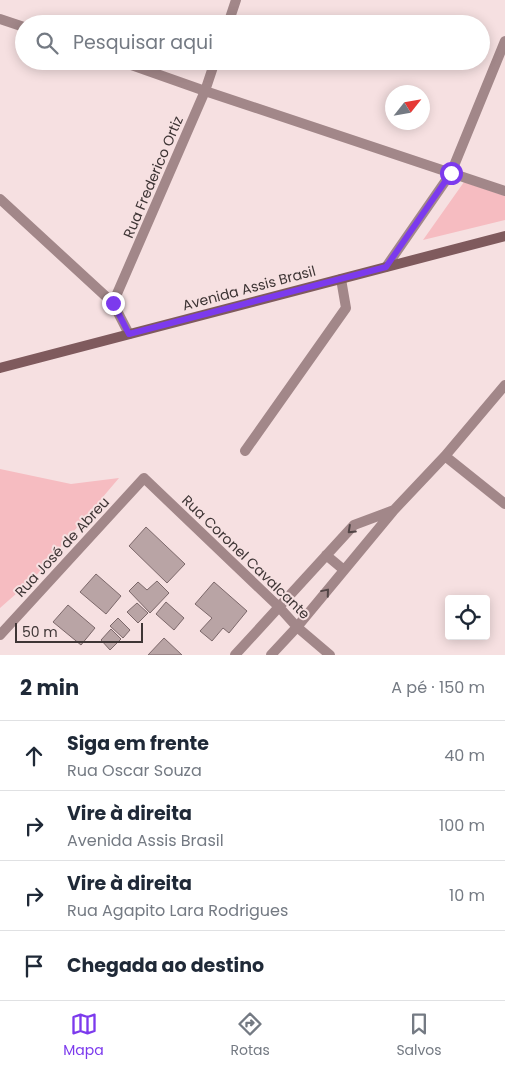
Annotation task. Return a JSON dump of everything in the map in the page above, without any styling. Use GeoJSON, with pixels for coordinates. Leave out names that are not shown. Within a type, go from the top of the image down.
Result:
{"type":"FeatureCollection","features":[{"type":"Feature","properties":{"kind":"main road","name":"Avenida Assis Brasil"},"geometry":{"type":"LineString","coordinates":[[0,368],[505,236]]}},
{"type":"Feature","properties":{"kind":"street"},"geometry":{"type":"LineString","coordinates":[[231,15],[236,0]]}},
{"type":"Feature","properties":{"kind":"street"},"geometry":{"type":"LineString","coordinates":[[0,19],[15,24]]}},
{"type":"Feature","properties":{"kind":"street"},"geometry":{"type":"LineString","coordinates":[[386,267],[451,173],[505,41]]}},
{"type":"Feature","properties":{"kind":"street"},"geometry":{"type":"LineString","coordinates":[[146,70],[505,192]]}},
{"type":"Feature","properties":{"kind":"street","name":"Rua Frederico Ortiz"},"geometry":{"type":"LineString","coordinates":[[113,303],[205,91],[212,70]]}},
{"type":"Feature","properties":{"kind":"street"},"geometry":{"type":"LineString","coordinates":[[0,199],[113,303],[129,334]]}},
{"type":"Feature","properties":{"kind":"street"},"geometry":{"type":"LineString","coordinates":[[245,451],[346,308],[341,279]]}},
{"type":"Feature","properties":{"kind":"street"},"geometry":{"type":"LineString","coordinates":[[271,655],[394,510],[445,456],[505,385]]}},
{"type":"Feature","properties":{"kind":"street"},"geometry":{"type":"LineString","coordinates":[[445,456],[505,504]]}},
{"type":"Feature","properties":{"kind":"street","name":"Rua Coronel Cavalcante"},"geometry":{"type":"LineString","coordinates":[[144,478],[297,626],[330,655]]}},
{"type":"Feature","properties":{"kind":"street","name":"Rua José de Abreu"},"geometry":{"type":"LineString","coordinates":[[0,635],[144,478]]}},
{"type":"Feature","properties":{"kind":"street"},"geometry":{"type":"LineString","coordinates":[[235,655],[354,525],[394,510]]}},
{"type":"Feature","properties":{"kind":"street"},"geometry":{"type":"LineString","coordinates":[[326,555],[344,570]]}},
{"type":"Feature","properties":{"kind":"shaded area"},"geometry":{"type":"Polygon","coordinates":[[[464,182],[505,196],[505,220],[423,240],[464,182]]]}},
{"type":"Feature","properties":{"kind":"shaded area"},"geometry":{"type":"Polygon","coordinates":[[[0,469],[71,484],[119,478],[34,578],[0,608],[0,469]]]}},
{"type":"Feature","properties":{"kind":"building"},"geometry":{"type":"Polygon","coordinates":[[[146,527],[185,564],[167,583],[129,546],[146,527]]]}},
{"type":"Feature","properties":{"kind":"building"},"geometry":{"type":"Polygon","coordinates":[[[96,574],[121,596],[106,614],[80,592],[96,574]]]}},
{"type":"Feature","properties":{"kind":"building"},"geometry":{"type":"Polygon","coordinates":[[[157,581],[169,593],[150,613],[129,591],[138,582],[147,590],[157,581]]]}},
{"type":"Feature","properties":{"kind":"building"},"geometry":{"type":"Polygon","coordinates":[[[214,582],[247,611],[229,633],[223,628],[212,641],[200,631],[212,618],[195,604],[214,582]]]}},
{"type":"Feature","properties":{"kind":"building"},"geometry":{"type":"Polygon","coordinates":[[[166,602],[184,618],[174,630],[156,614],[166,602]]]}},
{"type":"Feature","properties":{"kind":"building"},"geometry":{"type":"Polygon","coordinates":[[[137,603],[148,613],[138,623],[127,612],[137,603]]]}},
{"type":"Feature","properties":{"kind":"building"},"geometry":{"type":"Polygon","coordinates":[[[68,605],[95,628],[81,645],[53,622],[68,605]]]}},
{"type":"Feature","properties":{"kind":"building"},"geometry":{"type":"Polygon","coordinates":[[[118,618],[130,630],[123,638],[110,626],[118,618]]]}},
{"type":"Feature","properties":{"kind":"building"},"geometry":{"type":"Polygon","coordinates":[[[111,629],[121,639],[110,650],[101,640],[111,629]]]}},
{"type":"Feature","properties":{"kind":"building"},"geometry":{"type":"Polygon","coordinates":[[[164,638],[182,655],[148,655],[164,638]]]}},
{"type":"Feature","properties":{"kind":"route"},"geometry":{"type":"LineString","coordinates":[[113,303],[129,334],[386,267],[451,173]]}}]}
